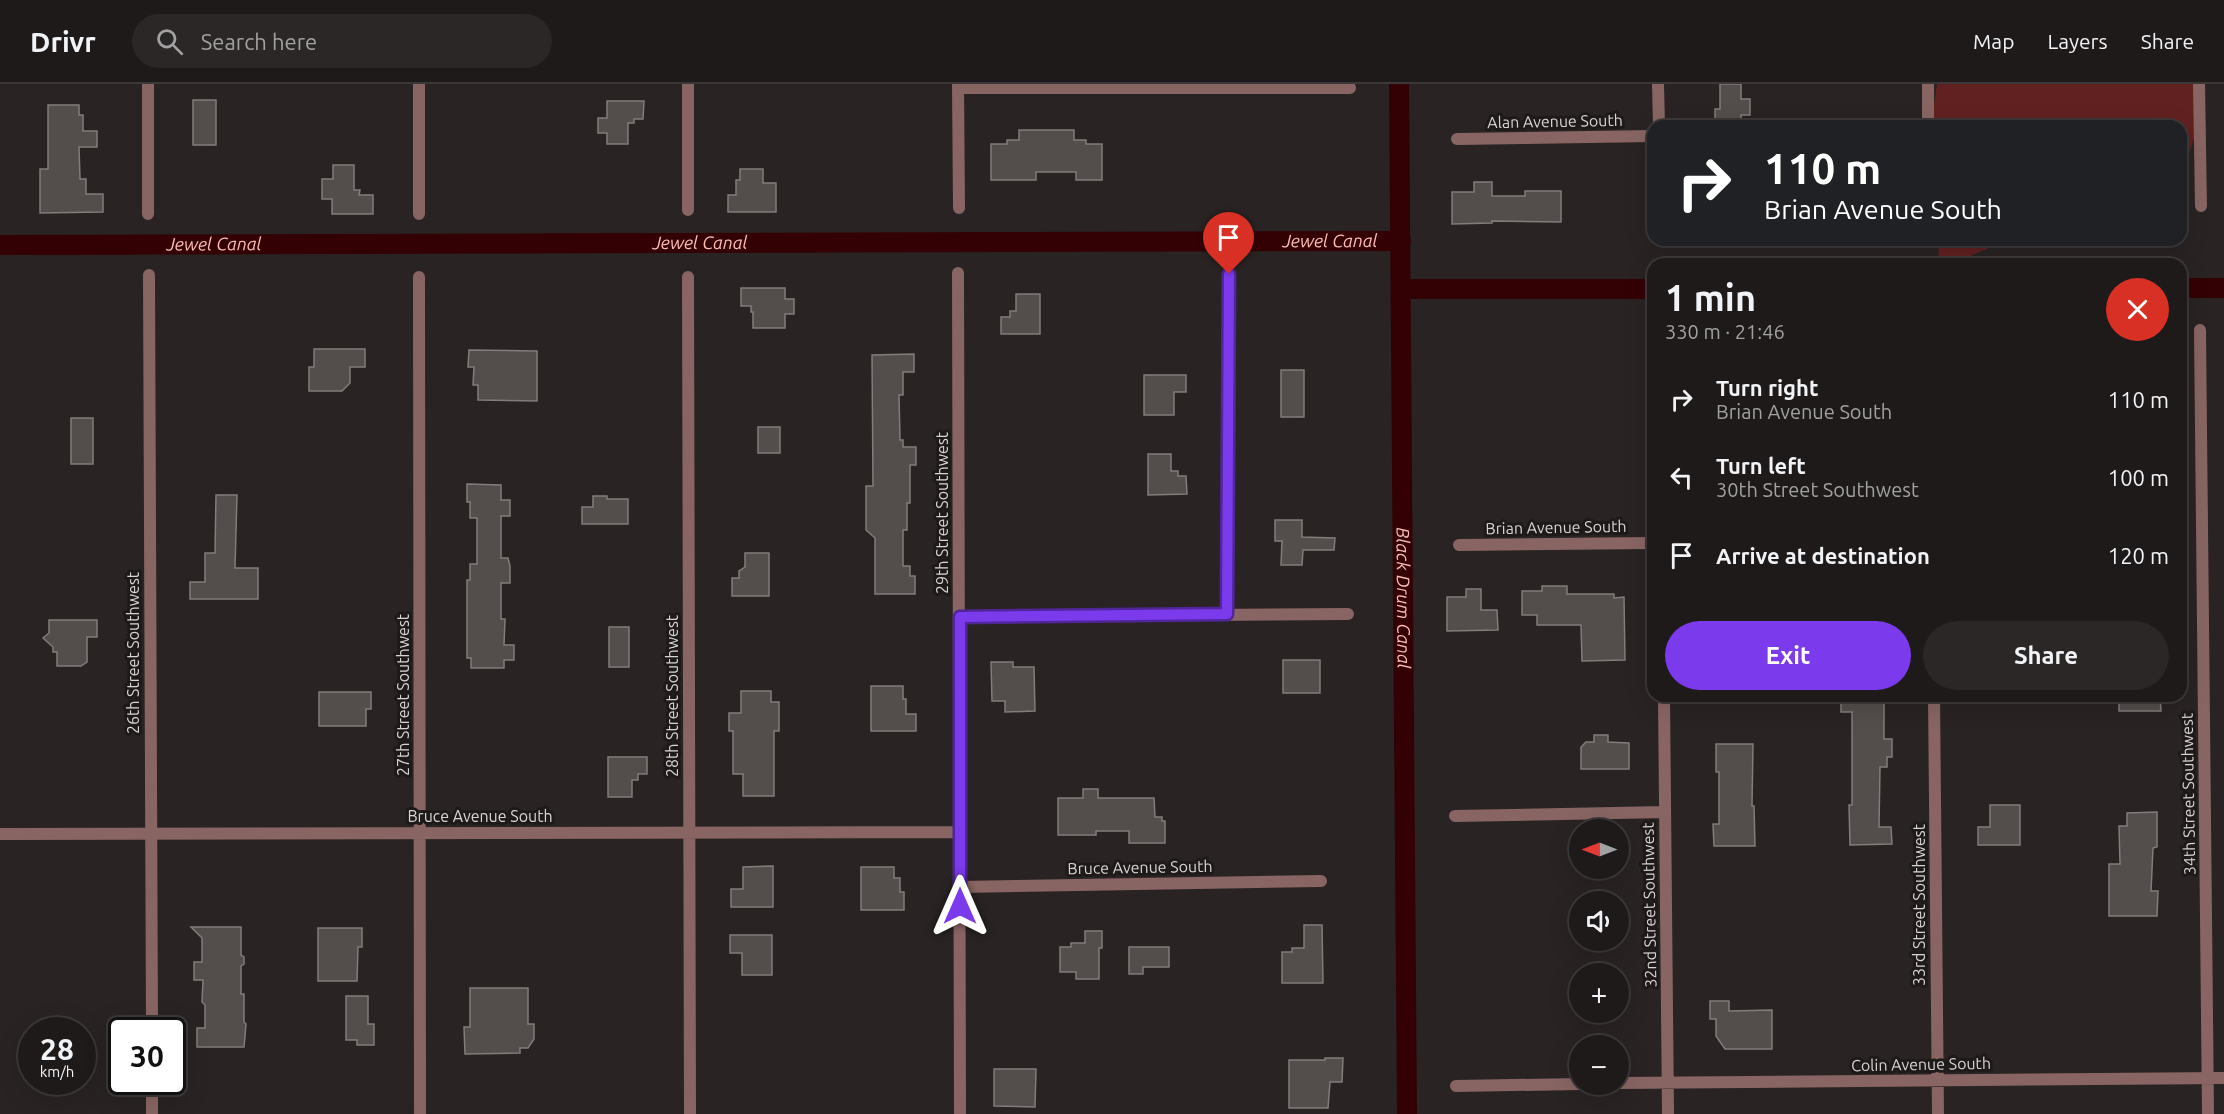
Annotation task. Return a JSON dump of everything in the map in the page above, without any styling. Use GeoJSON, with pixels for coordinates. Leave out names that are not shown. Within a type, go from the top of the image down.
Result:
{"type":"FeatureCollection","features":[{"type":"Feature","properties":{"kind":"street"},"geometry":{"type":"LineString","coordinates":[[148,84],[148,214]]}},
{"type":"Feature","properties":{"kind":"street"},"geometry":{"type":"LineString","coordinates":[[419,84],[419,214]]}},
{"type":"Feature","properties":{"kind":"street"},"geometry":{"type":"LineString","coordinates":[[688,84],[688,210]]}},
{"type":"Feature","properties":{"kind":"street"},"geometry":{"type":"LineString","coordinates":[[1658,84],[1659,120]]}},
{"type":"Feature","properties":{"kind":"street"},"geometry":{"type":"LineString","coordinates":[[1928,84],[1928,120]]}},
{"type":"Feature","properties":{"kind":"street"},"geometry":{"type":"LineString","coordinates":[[2199,84],[2201,206]]}},
{"type":"Feature","properties":{"kind":"street"},"geometry":{"type":"LineString","coordinates":[[959,208],[958,86],[1350,88]]}},
{"type":"Feature","properties":{"kind":"street","name":"Alan Avenue South"},"geometry":{"type":"LineString","coordinates":[[1457,139],[1647,136]]}},
{"type":"Feature","properties":{"kind":"street","name":"29th Street Southwest"},"geometry":{"type":"LineString","coordinates":[[958,273],[960,1114]]}},
{"type":"Feature","properties":{"kind":"street"},"geometry":{"type":"LineString","coordinates":[[1227,614],[1229,274]]}},
{"type":"Feature","properties":{"kind":"street","name":"26th Street Southwest"},"geometry":{"type":"LineString","coordinates":[[149,275],[152,1017]]}},
{"type":"Feature","properties":{"kind":"street","name":"27th Street Southwest"},"geometry":{"type":"LineString","coordinates":[[419,277],[420,1114]]}},
{"type":"Feature","properties":{"kind":"street","name":"28th Street Southwest"},"geometry":{"type":"LineString","coordinates":[[688,277],[690,1114]]}},
{"type":"Feature","properties":{"kind":"street","name":"34th Street Southwest"},"geometry":{"type":"LineString","coordinates":[[2200,330],[2208,1114]]}},
{"type":"Feature","properties":{"kind":"street","name":"Brian Avenue South"},"geometry":{"type":"LineString","coordinates":[[1459,545],[1647,543]]}},
{"type":"Feature","properties":{"kind":"street"},"geometry":{"type":"LineString","coordinates":[[960,617],[1348,614]]}},
{"type":"Feature","properties":{"kind":"street","name":"32nd Street Southwest"},"geometry":{"type":"LineString","coordinates":[[1664,702],[1668,1114]]}},
{"type":"Feature","properties":{"kind":"street","name":"33rd Street Southwest"},"geometry":{"type":"LineString","coordinates":[[1934,702],[1938,1114]]}},
{"type":"Feature","properties":{"kind":"street"},"geometry":{"type":"LineString","coordinates":[[1455,816],[1665,812]]}},
{"type":"Feature","properties":{"kind":"street","name":"Bruce Avenue South"},"geometry":{"type":"LineString","coordinates":[[0,834],[960,832]]}},
{"type":"Feature","properties":{"kind":"street","name":"Bruce Avenue South"},"geometry":{"type":"LineString","coordinates":[[960,887],[1321,881]]}},
{"type":"Feature","properties":{"kind":"street","name":"Colin Avenue South"},"geometry":{"type":"LineString","coordinates":[[1629,1083],[2224,1078]]}},
{"type":"Feature","properties":{"kind":"street"},"geometry":{"type":"LineString","coordinates":[[1456,1086],[1569,1084]]}},
{"type":"Feature","properties":{"kind":"street"},"geometry":{"type":"LineString","coordinates":[[152,1095],[152,1114]]}},
{"type":"Feature","properties":{"kind":"shaded area"},"geometry":{"type":"Polygon","coordinates":[[[1937,84],[2203,84],[2205,106],[2187,159],[2187,120],[1932,120],[1937,84]]]}},
{"type":"Feature","properties":{"kind":"shaded area"},"geometry":{"type":"Polygon","coordinates":[[[1939,246],[1993,246],[1966,258],[1938,258],[1939,246]]]}},
{"type":"Feature","properties":{"kind":"building"},"geometry":{"type":"Polygon","coordinates":[[[1720,84],[1741,84],[1741,99],[1750,99],[1750,115],[1741,115],[1741,120],[1715,120],[1715,109],[1720,109],[1720,84]]]}},
{"type":"Feature","properties":{"kind":"building"},"geometry":{"type":"Polygon","coordinates":[[[193,100],[216,100],[216,145],[193,145],[193,100]]]}},
{"type":"Feature","properties":{"kind":"building"},"geometry":{"type":"Polygon","coordinates":[[[607,101],[644,101],[643,119],[634,119],[634,123],[628,123],[628,144],[607,144],[607,133],[598,133],[598,118],[607,118],[607,101]]]}},
{"type":"Feature","properties":{"kind":"building"},"geometry":{"type":"Polygon","coordinates":[[[48,105],[79,105],[79,115],[83,115],[83,131],[97,131],[97,147],[79,147],[80,179],[86,179],[86,194],[103,194],[103,212],[40,213],[40,169],[48,169],[48,105]]]}},
{"type":"Feature","properties":{"kind":"building"},"geometry":{"type":"Polygon","coordinates":[[[1019,130],[1074,130],[1074,140],[1086,140],[1086,144],[1102,144],[1102,180],[1076,180],[1076,172],[1036,172],[1036,180],[991,180],[991,144],[1007,144],[1007,140],[1019,140],[1019,130]]]}},
{"type":"Feature","properties":{"kind":"building"},"geometry":{"type":"Polygon","coordinates":[[[333,165],[354,165],[354,190],[360,190],[359,195],[373,195],[373,214],[332,214],[332,199],[322,199],[322,179],[333,179],[333,165]]]}},
{"type":"Feature","properties":{"kind":"building"},"geometry":{"type":"Polygon","coordinates":[[[740,169],[763,169],[763,183],[776,183],[776,212],[728,212],[728,195],[736,195],[736,180],[740,180],[740,169]]]}},
{"type":"Feature","properties":{"kind":"building"},"geometry":{"type":"Polygon","coordinates":[[[1474,182],[1492,182],[1492,196],[1525,196],[1525,191],[1561,191],[1561,222],[1492,221],[1492,223],[1452,224],[1452,192],[1474,192],[1474,182]]]}},
{"type":"Feature","properties":{"kind":"building"},"geometry":{"type":"Polygon","coordinates":[[[741,288],[785,288],[785,299],[794,299],[794,314],[785,314],[785,328],[753,328],[751,306],[741,306],[741,288]]]}},
{"type":"Feature","properties":{"kind":"building"},"geometry":{"type":"Polygon","coordinates":[[[1016,294],[1040,294],[1040,334],[1001,334],[1001,317],[1010,317],[1010,311],[1016,311],[1016,294]]]}},
{"type":"Feature","properties":{"kind":"building"},"geometry":{"type":"Polygon","coordinates":[[[314,349],[365,349],[365,367],[350,367],[350,383],[342,391],[309,391],[309,367],[314,367],[314,349]]]}},
{"type":"Feature","properties":{"kind":"building"},"geometry":{"type":"Polygon","coordinates":[[[469,350],[537,351],[537,401],[478,400],[478,385],[473,385],[474,367],[468,367],[469,350]]]}},
{"type":"Feature","properties":{"kind":"building"},"geometry":{"type":"Polygon","coordinates":[[[914,354],[914,372],[903,372],[903,395],[899,395],[900,440],[903,440],[903,447],[916,447],[916,465],[910,465],[907,530],[903,530],[903,566],[910,566],[910,576],[915,576],[915,594],[875,594],[875,538],[866,530],[866,486],[873,486],[872,355],[914,354]]]}},
{"type":"Feature","properties":{"kind":"building"},"geometry":{"type":"Polygon","coordinates":[[[1281,370],[1304,370],[1304,417],[1281,417],[1281,370]]]}},
{"type":"Feature","properties":{"kind":"building"},"geometry":{"type":"Polygon","coordinates":[[[1144,375],[1186,375],[1186,392],[1174,392],[1174,415],[1144,415],[1144,375]]]}},
{"type":"Feature","properties":{"kind":"building"},"geometry":{"type":"Polygon","coordinates":[[[71,418],[93,418],[93,464],[71,464],[71,418]]]}},
{"type":"Feature","properties":{"kind":"building"},"geometry":{"type":"Polygon","coordinates":[[[758,427],[780,427],[780,453],[758,453],[758,427]]]}},
{"type":"Feature","properties":{"kind":"building"},"geometry":{"type":"Polygon","coordinates":[[[1148,454],[1171,454],[1171,471],[1178,471],[1178,476],[1186,476],[1187,494],[1148,495],[1148,454]]]}},
{"type":"Feature","properties":{"kind":"building"},"geometry":{"type":"Polygon","coordinates":[[[467,484],[501,485],[501,500],[510,500],[510,516],[501,516],[501,558],[508,558],[510,583],[501,583],[501,619],[505,619],[504,645],[514,645],[514,660],[504,660],[504,668],[471,668],[471,658],[467,658],[467,580],[470,580],[470,564],[477,564],[477,518],[470,518],[467,484]]]}},
{"type":"Feature","properties":{"kind":"building"},"geometry":{"type":"Polygon","coordinates":[[[216,495],[237,495],[235,568],[258,568],[258,599],[190,599],[190,582],[205,582],[205,553],[215,553],[216,495]]]}},
{"type":"Feature","properties":{"kind":"building"},"geometry":{"type":"Polygon","coordinates":[[[593,496],[628,499],[628,524],[582,524],[582,507],[593,507],[593,496]]]}},
{"type":"Feature","properties":{"kind":"building"},"geometry":{"type":"Polygon","coordinates":[[[1275,520],[1302,520],[1302,537],[1335,538],[1334,550],[1303,550],[1302,565],[1281,565],[1282,541],[1275,541],[1275,520]]]}},
{"type":"Feature","properties":{"kind":"building"},"geometry":{"type":"Polygon","coordinates":[[[745,553],[769,553],[769,596],[732,596],[732,578],[739,578],[739,571],[745,567],[745,553]]]}},
{"type":"Feature","properties":{"kind":"building"},"geometry":{"type":"Polygon","coordinates":[[[1542,586],[1567,586],[1567,594],[1614,594],[1614,598],[1624,597],[1625,660],[1582,661],[1581,625],[1537,625],[1537,615],[1522,615],[1522,591],[1542,591],[1542,586]]]}},
{"type":"Feature","properties":{"kind":"building"},"geometry":{"type":"Polygon","coordinates":[[[1466,589],[1481,589],[1481,610],[1497,610],[1498,630],[1447,631],[1447,597],[1466,597],[1466,589]]]}},
{"type":"Feature","properties":{"kind":"building"},"geometry":{"type":"Polygon","coordinates":[[[49,620],[97,620],[97,637],[87,637],[87,662],[81,666],[57,666],[57,652],[53,652],[53,647],[43,638],[49,633],[49,620]]]}},
{"type":"Feature","properties":{"kind":"building"},"geometry":{"type":"Polygon","coordinates":[[[609,627],[629,627],[629,667],[609,667],[609,627]]]}},
{"type":"Feature","properties":{"kind":"building"},"geometry":{"type":"Polygon","coordinates":[[[1283,660],[1320,660],[1320,693],[1283,693],[1283,660]]]}},
{"type":"Feature","properties":{"kind":"building"},"geometry":{"type":"Polygon","coordinates":[[[991,662],[1013,662],[1013,667],[1034,667],[1035,711],[1005,712],[1005,701],[992,701],[991,662]]]}},
{"type":"Feature","properties":{"kind":"building"},"geometry":{"type":"Polygon","coordinates":[[[871,686],[903,686],[906,714],[916,714],[916,731],[871,731],[871,686]]]}},
{"type":"Feature","properties":{"kind":"building"},"geometry":{"type":"Polygon","coordinates":[[[741,691],[771,691],[771,702],[779,702],[779,731],[774,731],[774,796],[743,796],[743,774],[733,774],[733,731],[729,731],[729,713],[741,713],[741,691]]]}},
{"type":"Feature","properties":{"kind":"building"},"geometry":{"type":"Polygon","coordinates":[[[319,692],[371,692],[371,709],[366,709],[366,726],[319,726],[319,692]]]}},
{"type":"Feature","properties":{"kind":"building"},"geometry":{"type":"Polygon","coordinates":[[[1841,702],[1884,702],[1884,739],[1892,739],[1892,757],[1887,757],[1887,767],[1880,767],[1879,827],[1891,827],[1892,844],[1850,845],[1852,712],[1841,712],[1841,702]]]}},
{"type":"Feature","properties":{"kind":"building"},"geometry":{"type":"Polygon","coordinates":[[[2119,702],[2160,702],[2161,711],[2119,711],[2119,702]]]}},
{"type":"Feature","properties":{"kind":"building"},"geometry":{"type":"Polygon","coordinates":[[[1594,735],[1608,735],[1608,742],[1629,743],[1629,769],[1581,769],[1581,747],[1586,742],[1594,742],[1594,735]]]}},
{"type":"Feature","properties":{"kind":"building"},"geometry":{"type":"Polygon","coordinates":[[[1716,744],[1753,744],[1752,806],[1754,806],[1755,846],[1714,846],[1713,824],[1719,824],[1719,772],[1716,772],[1716,744]]]}},
{"type":"Feature","properties":{"kind":"building"},"geometry":{"type":"Polygon","coordinates":[[[608,757],[647,757],[647,774],[638,774],[638,780],[632,780],[632,797],[608,797],[608,757]]]}},
{"type":"Feature","properties":{"kind":"building"},"geometry":{"type":"Polygon","coordinates":[[[1083,789],[1098,789],[1098,798],[1154,798],[1155,817],[1162,817],[1162,821],[1165,821],[1165,843],[1129,843],[1129,831],[1096,831],[1096,835],[1058,835],[1058,798],[1083,798],[1083,789]]]}},
{"type":"Feature","properties":{"kind":"building"},"geometry":{"type":"Polygon","coordinates":[[[1990,805],[2020,805],[2020,845],[1978,845],[1978,827],[1990,827],[1990,805]]]}},
{"type":"Feature","properties":{"kind":"building"},"geometry":{"type":"Polygon","coordinates":[[[2157,812],[2157,847],[2153,848],[2151,891],[2158,891],[2157,916],[2109,916],[2109,864],[2120,864],[2119,826],[2127,826],[2127,813],[2157,812]]]}},
{"type":"Feature","properties":{"kind":"building"},"geometry":{"type":"Polygon","coordinates":[[[773,866],[773,907],[731,907],[731,889],[743,889],[743,867],[773,866]]]}},
{"type":"Feature","properties":{"kind":"building"},"geometry":{"type":"Polygon","coordinates":[[[861,867],[894,867],[894,878],[900,878],[900,892],[904,892],[904,910],[861,910],[861,867]]]}},
{"type":"Feature","properties":{"kind":"building"},"geometry":{"type":"Polygon","coordinates":[[[1304,925],[1322,925],[1323,983],[1282,983],[1282,952],[1292,952],[1292,948],[1304,948],[1304,925]]]}},
{"type":"Feature","properties":{"kind":"building"},"geometry":{"type":"Polygon","coordinates":[[[191,927],[241,927],[241,955],[244,957],[244,964],[241,966],[241,994],[244,994],[244,1022],[246,1024],[244,1047],[197,1047],[197,1028],[205,1028],[205,1005],[202,1002],[203,980],[194,980],[194,962],[202,962],[202,938],[191,927]]]}},
{"type":"Feature","properties":{"kind":"building"},"geometry":{"type":"Polygon","coordinates":[[[318,928],[362,928],[362,947],[358,947],[357,981],[318,981],[318,928]]]}},
{"type":"Feature","properties":{"kind":"building"},"geometry":{"type":"Polygon","coordinates":[[[1085,931],[1102,931],[1102,948],[1099,948],[1099,979],[1076,979],[1076,972],[1060,972],[1060,947],[1071,947],[1071,943],[1085,943],[1085,931]]]}},
{"type":"Feature","properties":{"kind":"building"},"geometry":{"type":"Polygon","coordinates":[[[730,935],[772,935],[772,975],[742,975],[742,953],[730,953],[730,935]]]}},
{"type":"Feature","properties":{"kind":"building"},"geometry":{"type":"Polygon","coordinates":[[[1129,947],[1169,947],[1169,967],[1143,967],[1143,974],[1129,974],[1129,947]]]}},
{"type":"Feature","properties":{"kind":"building"},"geometry":{"type":"Polygon","coordinates":[[[470,988],[528,988],[528,1024],[534,1024],[534,1039],[528,1048],[520,1048],[520,1053],[465,1054],[464,1027],[470,1027],[470,988]]]}},
{"type":"Feature","properties":{"kind":"building"},"geometry":{"type":"Polygon","coordinates":[[[346,996],[368,996],[368,1024],[374,1024],[374,1045],[357,1045],[357,1040],[346,1040],[346,996]]]}},
{"type":"Feature","properties":{"kind":"building"},"geometry":{"type":"Polygon","coordinates":[[[1710,1001],[1729,1001],[1729,1011],[1772,1010],[1772,1049],[1725,1049],[1716,1036],[1716,1019],[1710,1019],[1710,1001]]]}},
{"type":"Feature","properties":{"kind":"building"},"geometry":{"type":"Polygon","coordinates":[[[1325,1058],[1343,1058],[1342,1082],[1330,1082],[1328,1108],[1289,1108],[1289,1060],[1325,1060],[1325,1058]]]}},
{"type":"Feature","properties":{"kind":"building"},"geometry":{"type":"Polygon","coordinates":[[[994,1069],[1036,1069],[1035,1107],[994,1106],[994,1069]]]}},
{"type":"Feature","properties":{"kind":"waterway","name":"Black Drum Canal"},"geometry":{"type":"LineString","coordinates":[[1399,84],[1407,1114]]}},
{"type":"Feature","properties":{"kind":"waterway","name":"Jewel Canal"},"geometry":{"type":"LineString","coordinates":[[0,245],[1401,241]]}},
{"type":"Feature","properties":{"kind":"waterway","name":"Jewel Canal"},"geometry":{"type":"LineString","coordinates":[[2187,288],[2224,288]]}},
{"type":"Feature","properties":{"kind":"waterway","name":"Jewel Canal"},"geometry":{"type":"LineString","coordinates":[[1401,289],[1647,289]]}},
{"type":"Feature","properties":{"kind":"route"},"geometry":{"type":"LineString","coordinates":[[960,906],[960,617],[1227,614],[1229,274]]}}]}
